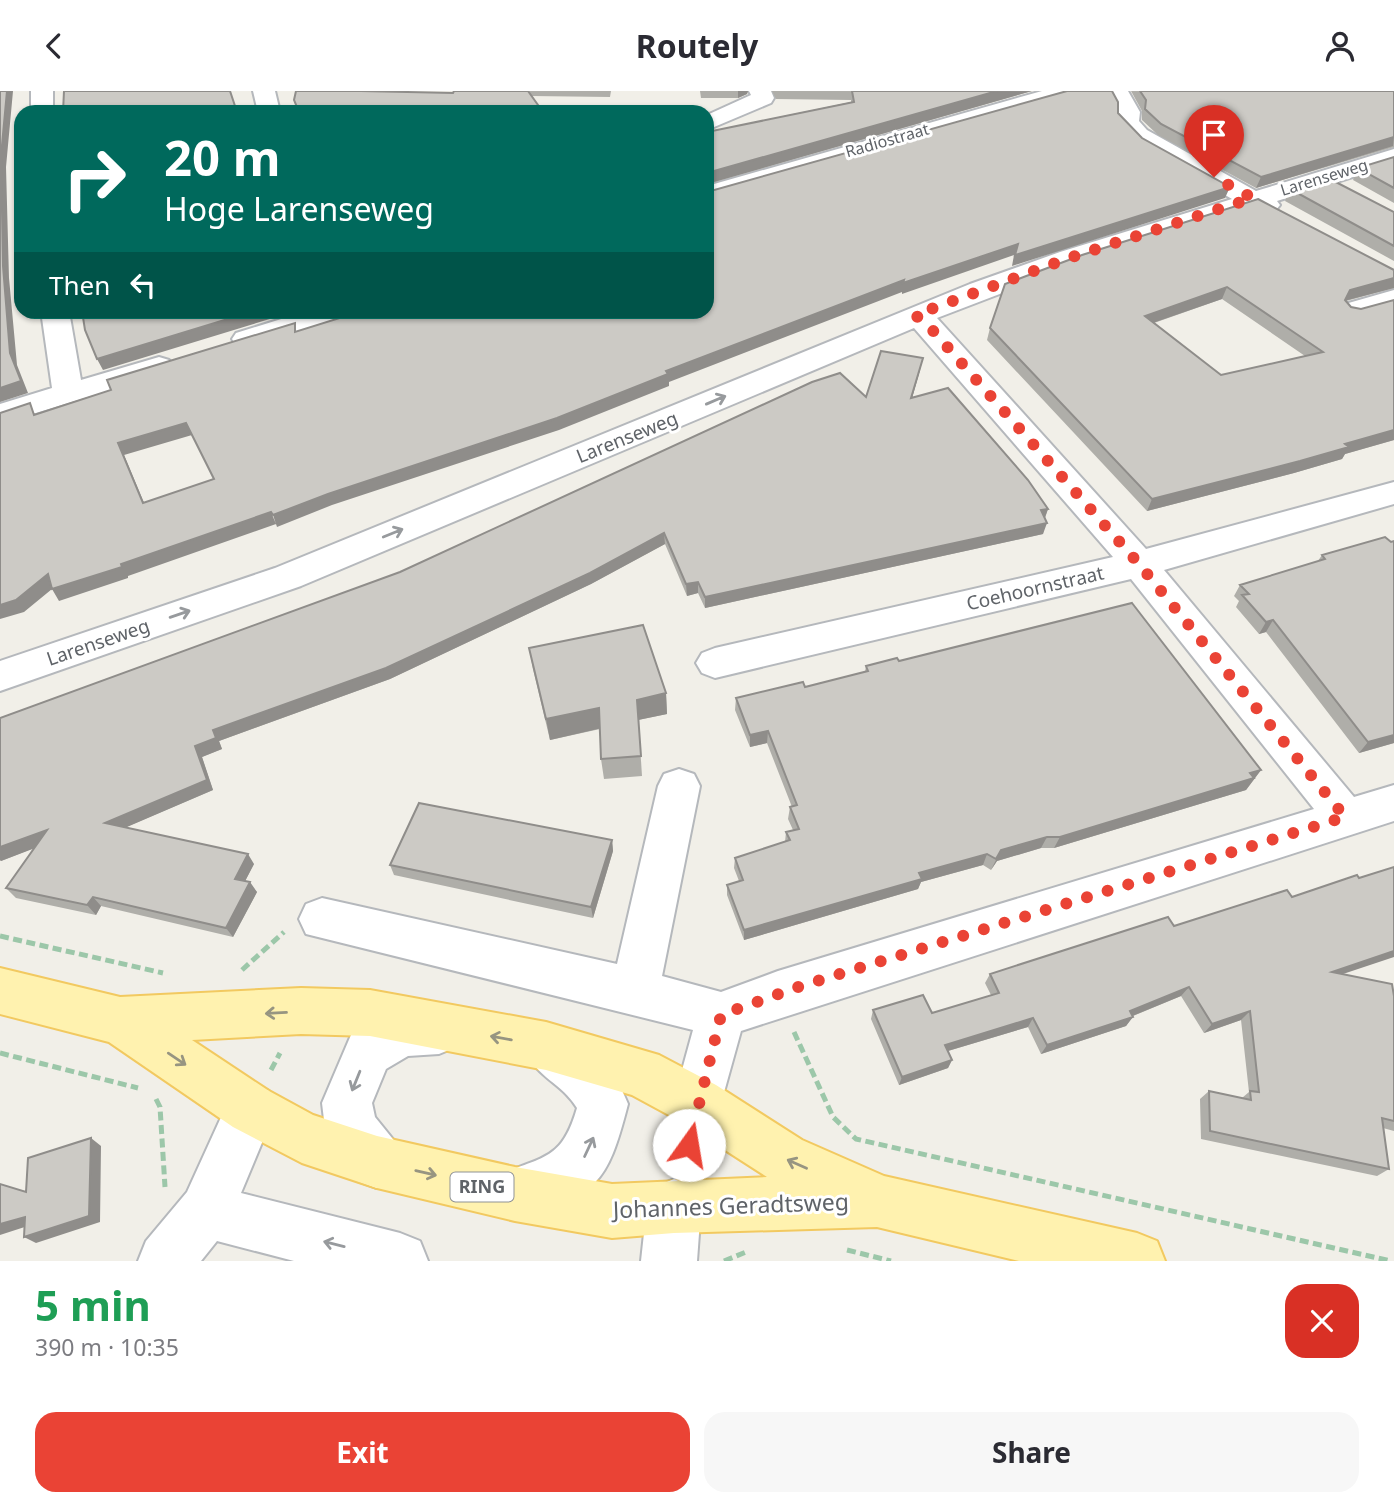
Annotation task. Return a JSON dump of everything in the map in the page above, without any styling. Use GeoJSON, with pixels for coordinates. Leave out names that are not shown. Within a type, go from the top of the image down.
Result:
{"type":"FeatureCollection","features":[{"type":"Feature","properties":{"kind":"main road","name":"Johannes Geradtsweg"},"geometry":{"type":"LineString","coordinates":[[0,991],[121,1021],[301,1011],[370,1013],[546,1046],[641,1073],[698,1103],[784,1158],[882,1202],[1137,1261]]}},
{"type":"Feature","properties":{"kind":"main road","name":"Johannes Geradtsweg"},"geometry":{"type":"LineString","coordinates":[[121,1021],[251,1108],[302,1137],[377,1162],[515,1194],[612,1211],[674,1206],[882,1202]]}},
{"type":"Feature","properties":{"kind":"street"},"geometry":{"type":"LineString","coordinates":[[714,120],[763,98],[760,91]]}},
{"type":"Feature","properties":{"kind":"street","name":"Radiostraat"},"geometry":{"type":"LineString","coordinates":[[714,192],[786,169],[1067,91]]}},
{"type":"Feature","properties":{"kind":"street"},"geometry":{"type":"LineString","coordinates":[[1117,91],[1129,112],[1128,122],[1139,135],[1271,207]]}},
{"type":"Feature","properties":{"kind":"street","name":"Larenseweg"},"geometry":{"type":"LineString","coordinates":[[0,676],[288,577],[915,315],[1069,258],[1271,207],[1325,177],[1394,156]]}},
{"type":"Feature","properties":{"kind":"street"},"geometry":{"type":"LineString","coordinates":[[1325,177],[1359,196]]}},
{"type":"Feature","properties":{"kind":"street"},"geometry":{"type":"LineString","coordinates":[[1355,310],[1394,298]]}},
{"type":"Feature","properties":{"kind":"street"},"geometry":{"type":"LineString","coordinates":[[915,315],[927,324],[1139,564],[1345,817]]}},
{"type":"Feature","properties":{"kind":"street"},"geometry":{"type":"LineString","coordinates":[[56,319],[68,394]]}},
{"type":"Feature","properties":{"kind":"street"},"geometry":{"type":"LineString","coordinates":[[222,347],[312,319]]}},
{"type":"Feature","properties":{"kind":"street"},"geometry":{"type":"LineString","coordinates":[[0,414],[184,358]]}},
{"type":"Feature","properties":{"kind":"street","name":"Coehoornstraat"},"geometry":{"type":"LineString","coordinates":[[715,663],[1139,564],[1394,493]]}},
{"type":"Feature","properties":{"kind":"street"},"geometry":{"type":"LineString","coordinates":[[635,991],[679,786]]}},
{"type":"Feature","properties":{"kind":"street"},"geometry":{"type":"LineString","coordinates":[[322,919],[635,991],[721,1015],[778,994],[1394,803]]}},
{"type":"Feature","properties":{"kind":"street"},"geometry":{"type":"LineString","coordinates":[[698,1103],[721,1015]]}},
{"type":"Feature","properties":{"kind":"street"},"geometry":{"type":"LineString","coordinates":[[377,1162],[351,1128],[347,1103],[368,1052],[403,1033],[448,1029]]}},
{"type":"Feature","properties":{"kind":"street"},"geometry":{"type":"LineString","coordinates":[[515,1194],[571,1174],[591,1150],[603,1104],[587,1078],[546,1046]]}},
{"type":"Feature","properties":{"kind":"street"},"geometry":{"type":"LineString","coordinates":[[166,1261],[206,1211],[251,1108]]}},
{"type":"Feature","properties":{"kind":"street"},"geometry":{"type":"LineString","coordinates":[[669,1261],[674,1206]]}},
{"type":"Feature","properties":{"kind":"street"},"geometry":{"type":"LineString","coordinates":[[206,1211],[400,1261]]}},
{"type":"Feature","properties":{"kind":"path"},"geometry":{"type":"LineString","coordinates":[[236,976],[279,934],[322,919]]}},
{"type":"Feature","properties":{"kind":"path"},"geometry":{"type":"LineString","coordinates":[[0,936],[102,961],[177,975]]}},
{"type":"Feature","properties":{"kind":"path"},"geometry":{"type":"LineString","coordinates":[[778,994],[833,1117],[856,1139],[1391,1261]]}},
{"type":"Feature","properties":{"kind":"path"},"geometry":{"type":"LineString","coordinates":[[0,1053],[140,1089]]}},
{"type":"Feature","properties":{"kind":"path"},"geometry":{"type":"LineString","coordinates":[[153,1092],[160,1107],[166,1208],[206,1211]]}},
{"type":"Feature","properties":{"kind":"building"},"geometry":{"type":"Polygon","coordinates":[[[0,91],[7,91],[1,156],[3,266],[10,353],[21,381],[0,388],[0,91]]]}},
{"type":"Feature","properties":{"kind":"building"},"geometry":{"type":"Polygon","coordinates":[[[64,91],[230,91],[235,105],[63,105],[64,91]]]}},
{"type":"Feature","properties":{"kind":"building"},"geometry":{"type":"Polygon","coordinates":[[[296,91],[528,91],[538,105],[296,105],[296,91]]]}},
{"type":"Feature","properties":{"kind":"building"},"geometry":{"type":"Polygon","coordinates":[[[852,91],[997,91],[714,171],[714,131],[854,102],[852,91]]]}},
{"type":"Feature","properties":{"kind":"building"},"geometry":{"type":"Polygon","coordinates":[[[1067,91],[1112,91],[1118,102],[1118,113],[1142,138],[1230,187],[1015,255],[1018,244],[903,283],[904,280],[666,371],[668,374],[557,418],[273,515],[271,512],[121,564],[122,567],[52,589],[48,574],[16,600],[0,605],[0,413],[30,403],[34,415],[111,390],[107,380],[295,323],[295,332],[336,319],[714,319],[714,190],[1067,91]],[[186,423],[118,443],[143,503],[214,479],[186,423]]]}},
{"type":"Feature","properties":{"kind":"building"},"geometry":{"type":"Polygon","coordinates":[[[1140,91],[1394,91],[1394,137],[1261,177],[1161,124],[1145,109],[1146,100],[1140,91]]]}},
{"type":"Feature","properties":{"kind":"building"},"geometry":{"type":"Polygon","coordinates":[[[1394,157],[1394,188],[1358,168],[1394,157]]]}},
{"type":"Feature","properties":{"kind":"building"},"geometry":{"type":"Polygon","coordinates":[[[1328,178],[1394,212],[1394,246],[1290,189],[1328,178]]]}},
{"type":"Feature","properties":{"kind":"building"},"geometry":{"type":"Polygon","coordinates":[[[1258,199],[1394,270],[1394,278],[1350,290],[1345,300],[1351,307],[1361,309],[1394,300],[1394,430],[1300,461],[1152,499],[990,328],[1005,284],[1082,255],[1258,199]],[[1227,287],[1145,316],[1221,375],[1323,352],[1227,287]]]}},
{"type":"Feature","properties":{"kind":"building"},"geometry":{"type":"Polygon","coordinates":[[[83,319],[228,319],[97,359],[83,319]]]}},
{"type":"Feature","properties":{"kind":"building"},"geometry":{"type":"Polygon","coordinates":[[[881,351],[923,358],[911,398],[948,388],[1028,480],[1048,509],[1041,510],[1047,523],[705,597],[698,582],[686,584],[664,533],[590,573],[386,668],[213,730],[216,738],[195,746],[207,780],[105,823],[248,854],[235,879],[250,882],[226,928],[93,897],[87,905],[6,888],[47,830],[0,847],[0,718],[400,572],[812,382],[840,373],[866,397],[881,351]]]}},
{"type":"Feature","properties":{"kind":"building"},"geometry":{"type":"Polygon","coordinates":[[[1385,537],[1391,542],[1394,541],[1394,735],[1368,742],[1273,620],[1266,622],[1242,595],[1249,594],[1240,585],[1325,559],[1322,555],[1385,537]]]}},
{"type":"Feature","properties":{"kind":"building"},"geometry":{"type":"Polygon","coordinates":[[[1132,603],[1261,770],[1250,773],[1254,778],[1060,837],[1047,837],[1001,850],[996,859],[987,854],[919,873],[922,879],[744,930],[727,885],[743,880],[735,858],[790,840],[786,832],[799,829],[790,807],[797,805],[768,731],[750,735],[736,698],[803,682],[805,687],[868,671],[866,666],[897,658],[899,661],[1132,603]]]}},
{"type":"Feature","properties":{"kind":"building"},"geometry":{"type":"Polygon","coordinates":[[[643,625],[666,693],[637,700],[641,756],[601,759],[599,708],[546,719],[529,648],[643,625]]]}},
{"type":"Feature","properties":{"kind":"building"},"geometry":{"type":"Polygon","coordinates":[[[419,803],[612,840],[591,907],[390,865],[419,803]]]}},
{"type":"Feature","properties":{"kind":"building"},"geometry":{"type":"Polygon","coordinates":[[[1394,867],[1394,951],[1332,972],[1392,984],[1394,1121],[1382,1118],[1389,1169],[1210,1131],[1209,1091],[1251,1100],[1250,1091],[1259,1092],[1250,1011],[1212,1024],[1189,987],[1130,1011],[1133,1017],[1047,1045],[1033,1018],[945,1045],[952,1060],[902,1077],[873,1010],[923,995],[932,1013],[999,993],[990,974],[1168,917],[1174,926],[1287,890],[1292,897],[1357,875],[1359,878],[1394,867]]]}},
{"type":"Feature","properties":{"kind":"building"},"geometry":{"type":"Polygon","coordinates":[[[91,1138],[89,1216],[24,1237],[25,1217],[0,1224],[0,1184],[26,1192],[28,1158],[91,1138]]]}},
{"type":"Feature","properties":{"kind":"route"},"geometry":{"type":"LineString","coordinates":[[689,1145],[721,1015],[798,987],[1345,817],[1139,564],[927,324],[915,315],[1069,258],[1253,198],[1214,177]]}}]}
